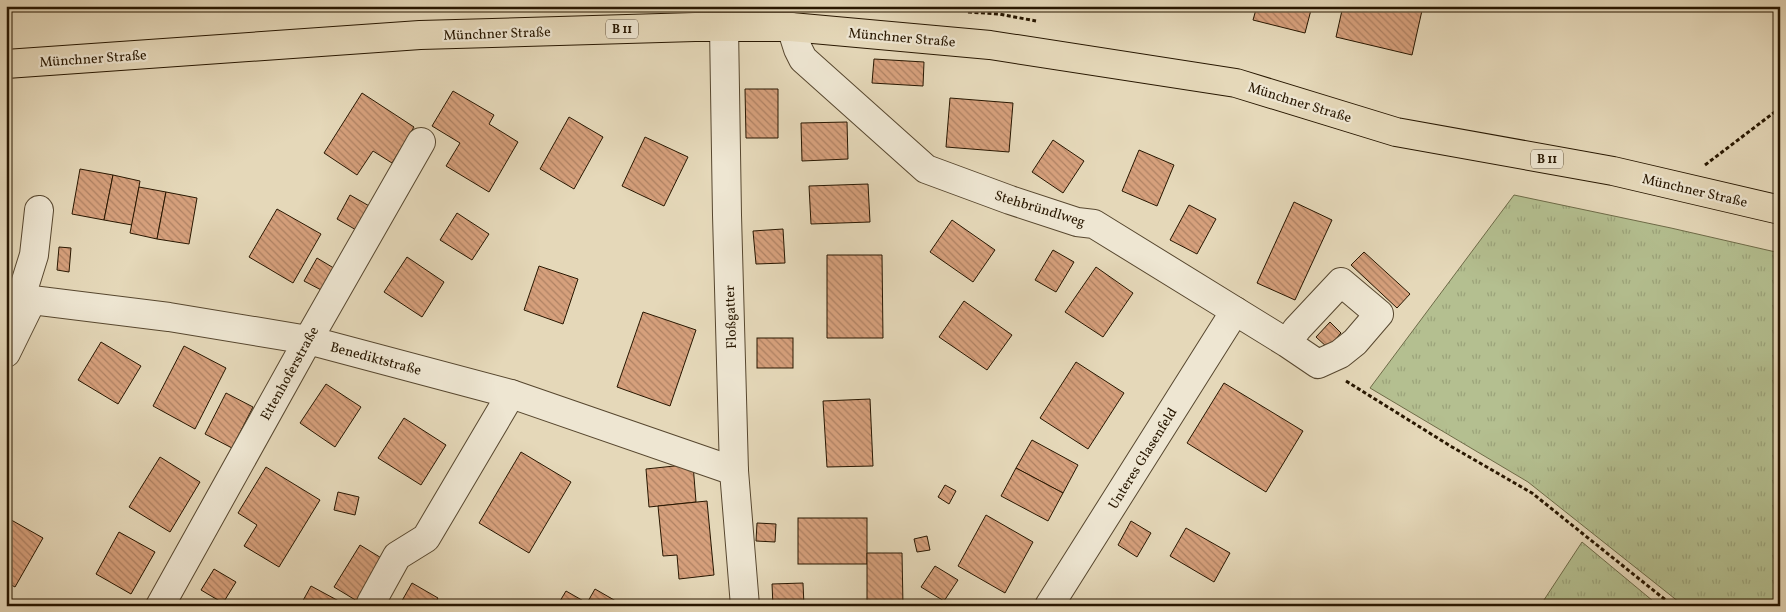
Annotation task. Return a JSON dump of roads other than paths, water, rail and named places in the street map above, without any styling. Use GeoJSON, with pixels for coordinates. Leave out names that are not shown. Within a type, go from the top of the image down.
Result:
{"type":"FeatureCollection","features":[{"type":"Feature","properties":{"kind":"main road","name":"Münchner Straße"},"geometry":{"type":"LineString","coordinates":[[6,64],[420,35],[791,27],[990,45],[1236,82],[1396,132],[1614,171],[1780,210]]}},
{"type":"Feature","properties":{"kind":"street","name":"Floßgatter"},"geometry":{"type":"LineString","coordinates":[[724,27],[726,205],[734,471],[745,606]]}},
{"type":"Feature","properties":{"kind":"street","name":"Stehbründlweg"},"geometry":{"type":"LineString","coordinates":[[791,27],[803,59],[926,169],[1077,222],[1094,224],[1318,364],[1340,354],[1356,342],[1379,314],[1341,282],[1287,343]]}},
{"type":"Feature","properties":{"kind":"street","name":"Ettenhoferstraße"},"geometry":{"type":"LineString","coordinates":[[160,606],[421,142]]}},
{"type":"Feature","properties":{"kind":"street"},"geometry":{"type":"LineString","coordinates":[[6,353],[34,255],[39,210]]}},
{"type":"Feature","properties":{"kind":"street","name":"Benediktstraße"},"geometry":{"type":"LineString","coordinates":[[20,300],[169,317],[308,340],[511,394],[734,471]]}},
{"type":"Feature","properties":{"kind":"street","name":"Unteres Glasenfeld"},"geometry":{"type":"LineString","coordinates":[[1049,606],[1235,311]]}},
{"type":"Feature","properties":{"kind":"street"},"geometry":{"type":"LineString","coordinates":[[371,603],[397,556],[426,538],[511,394]]}}]}
